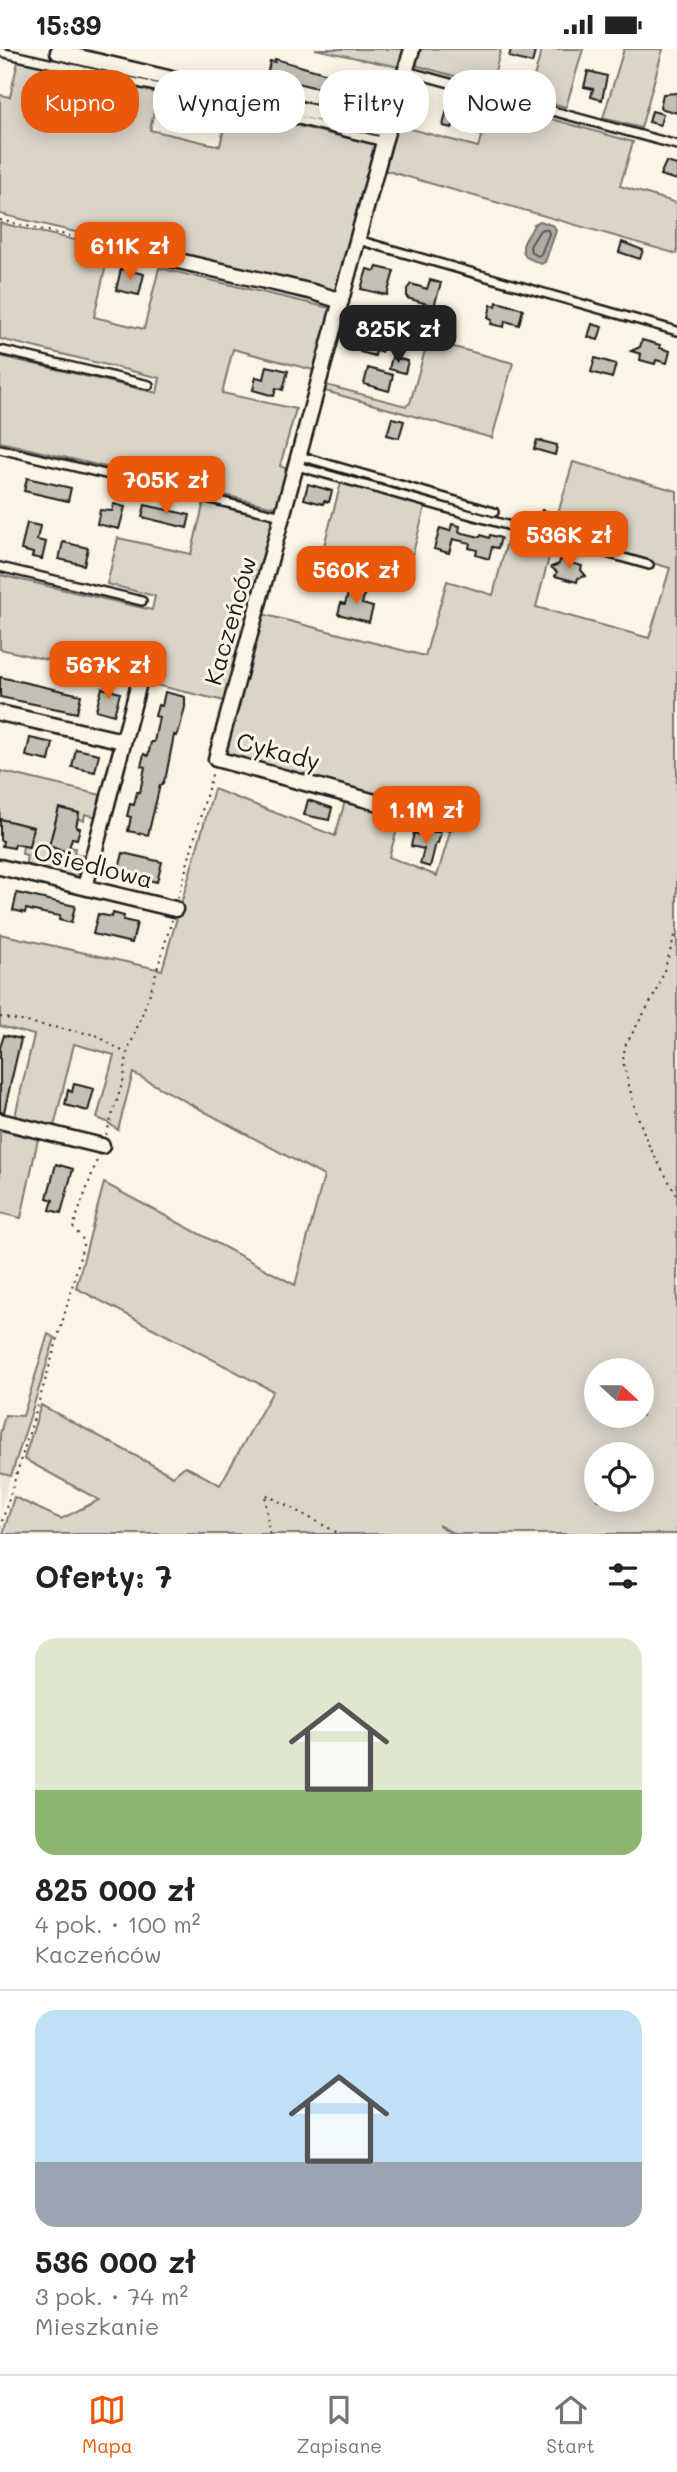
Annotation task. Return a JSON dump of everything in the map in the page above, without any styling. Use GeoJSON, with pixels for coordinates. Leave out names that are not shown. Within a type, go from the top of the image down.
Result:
{"type":"FeatureCollection","features":[{"type":"Feature","properties":{"kind":"street","name":"Kaczeńców"},"geometry":{"type":"LineString","coordinates":[[406,70],[412,49]]}},
{"type":"Feature","properties":{"kind":"street"},"geometry":{"type":"LineString","coordinates":[[58,52],[386,136]]}},
{"type":"Feature","properties":{"kind":"street","name":"Kaczeńców"},"geometry":{"type":"LineString","coordinates":[[216,759],[387,133]]}},
{"type":"Feature","properties":{"kind":"street"},"geometry":{"type":"LineString","coordinates":[[118,247],[313,292],[341,301]]}},
{"type":"Feature","properties":{"kind":"street"},"geometry":{"type":"LineString","coordinates":[[85,887],[139,683]]}},
{"type":"Feature","properties":{"kind":"street"},"geometry":{"type":"LineString","coordinates":[[0,713],[123,741]]}},
{"type":"Feature","properties":{"kind":"street","name":"Cykady"},"geometry":{"type":"LineString","coordinates":[[216,759],[449,822]]}},
{"type":"Feature","properties":{"kind":"street","name":"Osiedlowa"},"geometry":{"type":"LineString","coordinates":[[0,867],[175,909]]}},
{"type":"Feature","properties":{"kind":"street"},"geometry":{"type":"LineString","coordinates":[[0,1121],[102,1146]]}},
{"type":"Feature","properties":{"kind":"lane"},"geometry":{"type":"LineString","coordinates":[[0,52],[386,136]]}},
{"type":"Feature","properties":{"kind":"lane"},"geometry":{"type":"LineString","coordinates":[[429,77],[677,145]]}},
{"type":"Feature","properties":{"kind":"lane"},"geometry":{"type":"LineString","coordinates":[[358,240],[677,331]]}},
{"type":"Feature","properties":{"kind":"lane"},"geometry":{"type":"LineString","coordinates":[[0,350],[149,385]]}},
{"type":"Feature","properties":{"kind":"lane"},"geometry":{"type":"LineString","coordinates":[[0,449],[284,516]]}},
{"type":"Feature","properties":{"kind":"lane"},"geometry":{"type":"LineString","coordinates":[[298,461],[494,512]]}},
{"type":"Feature","properties":{"kind":"lane"},"geometry":{"type":"LineString","coordinates":[[298,461],[649,565]]}},
{"type":"Feature","properties":{"kind":"lane"},"geometry":{"type":"LineString","coordinates":[[0,567],[142,601]]}},
{"type":"Feature","properties":{"kind":"path"},"geometry":{"type":"LineString","coordinates":[[0,220],[118,247]]}},
{"type":"Feature","properties":{"kind":"path"},"geometry":{"type":"LineString","coordinates":[[677,928],[659,987],[625,1046],[623,1062],[635,1109],[649,1146],[677,1196]]}},
{"type":"Feature","properties":{"kind":"path"},"geometry":{"type":"LineString","coordinates":[[0,1017],[96,1035],[127,1054],[124,1078],[73,1227],[84,1241],[57,1343],[0,1528]]}},
{"type":"Feature","properties":{"kind":"path"},"geometry":{"type":"LineString","coordinates":[[269,1534],[265,1494],[340,1534]]}},
{"type":"Feature","properties":{"kind":"shaded area"},"geometry":{"type":"Polygon","coordinates":[[[315,49],[408,49],[403,68],[315,49]]]}},
{"type":"Feature","properties":{"kind":"shaded area"},"geometry":{"type":"Polygon","coordinates":[[[416,49],[501,49],[495,70],[443,70],[443,73],[418,66],[413,60],[416,49]]]}},
{"type":"Feature","properties":{"kind":"shaded area"},"geometry":{"type":"Polygon","coordinates":[[[542,49],[583,49],[566,107],[556,104],[556,70],[536,70],[542,49]]]}},
{"type":"Feature","properties":{"kind":"shaded area"},"geometry":{"type":"Polygon","coordinates":[[[624,49],[663,49],[641,128],[603,118],[624,49]]]}},
{"type":"Feature","properties":{"kind":"shaded area"},"geometry":{"type":"Polygon","coordinates":[[[18,61],[57,70],[21,70],[21,133],[139,133],[139,89],[153,92],[150,130],[153,133],[220,146],[223,133],[305,133],[305,128],[380,146],[338,295],[0,214],[0,95],[10,97],[18,61]]]}},
{"type":"Feature","properties":{"kind":"shaded area"},"geometry":{"type":"Polygon","coordinates":[[[556,120],[633,142],[620,186],[677,203],[677,254],[384,170],[394,133],[426,133],[478,147],[482,133],[556,133],[556,120]]]}},
{"type":"Feature","properties":{"kind":"shaded area"},"geometry":{"type":"Polygon","coordinates":[[[0,223],[110,248],[94,317],[144,329],[159,268],[334,309],[317,371],[233,349],[222,393],[296,409],[280,466],[291,471],[283,509],[0,442],[0,356],[157,393],[160,378],[0,339],[0,223]]]}},
{"type":"Feature","properties":{"kind":"shaded area"},"geometry":{"type":"Polygon","coordinates":[[[428,340],[513,363],[492,438],[325,391],[326,385],[406,406],[410,403],[428,340]]]}},
{"type":"Feature","properties":{"kind":"shaded area"},"geometry":{"type":"Polygon","coordinates":[[[573,462],[677,491],[677,1534],[455,1534],[438,1525],[452,1534],[3,1534],[14,1497],[61,1519],[99,1500],[24,1459],[41,1405],[173,1476],[185,1466],[220,1485],[273,1391],[76,1288],[104,1183],[295,1285],[324,1176],[133,1073],[118,1130],[97,1118],[114,1055],[74,1044],[54,1127],[15,1116],[34,1035],[0,1026],[0,934],[162,970],[214,789],[335,836],[346,798],[402,813],[389,857],[437,876],[454,819],[223,758],[262,614],[425,656],[447,581],[493,595],[510,530],[553,542],[536,607],[649,638],[670,568],[552,534],[573,462]]]}},
{"type":"Feature","properties":{"kind":"shaded area"},"geometry":{"type":"Polygon","coordinates":[[[341,483],[425,507],[408,572],[323,549],[341,483]]]}},
{"type":"Feature","properties":{"kind":"shaded area"},"geometry":{"type":"Polygon","coordinates":[[[204,502],[280,518],[229,702],[0,649],[0,575],[152,610],[155,596],[107,584],[118,538],[191,554],[204,502]]]}},
{"type":"Feature","properties":{"kind":"shaded area"},"geometry":{"type":"Polygon","coordinates":[[[0,771],[101,795],[97,817],[85,814],[84,820],[78,819],[79,813],[59,808],[49,846],[68,851],[70,847],[75,848],[74,853],[86,856],[82,871],[72,877],[25,866],[27,855],[22,854],[23,846],[29,846],[33,827],[0,819],[0,771]]]}},
{"type":"Feature","properties":{"kind":"shaded area"},"geometry":{"type":"Polygon","coordinates":[[[0,1130],[38,1139],[21,1218],[0,1213],[0,1130]]]}},
{"type":"Feature","properties":{"kind":"shaded area"},"geometry":{"type":"Polygon","coordinates":[[[48,1334],[55,1338],[11,1476],[0,1473],[0,1434],[5,1415],[23,1416],[48,1334]]]}},
{"type":"Feature","properties":{"kind":"shaded area"},"geometry":{"type":"Polygon","coordinates":[[[0,1473],[11,1476],[0,1510],[0,1473]]]}},
{"type":"Feature","properties":{"kind":"water"},"geometry":{"type":"Polygon","coordinates":[[[540,221],[554,226],[556,231],[545,262],[541,264],[526,257],[523,248],[534,224],[540,221]]]}},
{"type":"Feature","properties":{"kind":"building"},"geometry":{"type":"Polygon","coordinates":[[[511,49],[535,52],[532,63],[509,57],[511,49]]]}},
{"type":"Feature","properties":{"kind":"building"},"geometry":{"type":"Polygon","coordinates":[[[275,59],[319,71],[319,88],[305,85],[305,70],[268,70],[270,61],[275,62],[275,59]]]}},
{"type":"Feature","properties":{"kind":"building"},"geometry":{"type":"Polygon","coordinates":[[[588,71],[607,76],[602,100],[591,97],[593,89],[584,87],[588,71]]]}},
{"type":"Feature","properties":{"kind":"building"},"geometry":{"type":"Polygon","coordinates":[[[677,93],[677,113],[660,108],[663,94],[677,93]]]}},
{"type":"Feature","properties":{"kind":"building"},"geometry":{"type":"Polygon","coordinates":[[[652,111],[663,114],[660,125],[649,122],[652,111]]]}},
{"type":"Feature","properties":{"kind":"building"},"geometry":{"type":"Polygon","coordinates":[[[666,162],[677,165],[677,180],[660,175],[666,162]]]}},
{"type":"Feature","properties":{"kind":"building"},"geometry":{"type":"Polygon","coordinates":[[[622,242],[643,250],[640,259],[619,252],[622,242]]]}},
{"type":"Feature","properties":{"kind":"building"},"geometry":{"type":"Polygon","coordinates":[[[377,267],[394,271],[387,295],[361,289],[367,269],[375,271],[377,267]]]}},
{"type":"Feature","properties":{"kind":"building"},"geometry":{"type":"Polygon","coordinates":[[[121,269],[144,274],[139,295],[116,290],[121,269]]]}},
{"type":"Feature","properties":{"kind":"building"},"geometry":{"type":"Polygon","coordinates":[[[430,280],[441,283],[434,306],[407,298],[407,289],[411,284],[427,289],[430,280]]]}},
{"type":"Feature","properties":{"kind":"building"},"geometry":{"type":"Polygon","coordinates":[[[497,302],[523,309],[519,325],[505,321],[504,327],[491,324],[492,320],[488,318],[491,305],[496,306],[497,302]]]}},
{"type":"Feature","properties":{"kind":"building"},"geometry":{"type":"Polygon","coordinates":[[[592,324],[602,327],[598,340],[588,337],[592,324]]]}},
{"type":"Feature","properties":{"kind":"building"},"geometry":{"type":"Polygon","coordinates":[[[366,332],[385,338],[381,352],[376,351],[375,356],[360,352],[366,332]]]}},
{"type":"Feature","properties":{"kind":"building"},"geometry":{"type":"Polygon","coordinates":[[[642,340],[670,351],[667,363],[656,360],[655,364],[640,360],[641,354],[631,351],[640,347],[642,340]]]}},
{"type":"Feature","properties":{"kind":"building"},"geometry":{"type":"Polygon","coordinates":[[[392,357],[408,361],[405,373],[389,369],[392,357]]]}},
{"type":"Feature","properties":{"kind":"building"},"geometry":{"type":"Polygon","coordinates":[[[595,358],[616,364],[612,378],[591,372],[595,358]]]}},
{"type":"Feature","properties":{"kind":"building"},"geometry":{"type":"Polygon","coordinates":[[[267,366],[288,371],[283,390],[276,388],[274,396],[253,390],[256,377],[264,379],[267,366]]]}},
{"type":"Feature","properties":{"kind":"building"},"geometry":{"type":"Polygon","coordinates":[[[368,368],[393,375],[389,391],[364,384],[368,368]]]}},
{"type":"Feature","properties":{"kind":"building"},"geometry":{"type":"Polygon","coordinates":[[[392,418],[404,421],[399,438],[387,435],[392,418]]]}},
{"type":"Feature","properties":{"kind":"building"},"geometry":{"type":"Polygon","coordinates":[[[537,440],[557,445],[555,455],[534,449],[537,440]]]}},
{"type":"Feature","properties":{"kind":"building"},"geometry":{"type":"Polygon","coordinates":[[[27,478],[71,488],[68,501],[24,491],[27,478]]]}},
{"type":"Feature","properties":{"kind":"building"},"geometry":{"type":"Polygon","coordinates":[[[308,484],[332,491],[329,502],[324,501],[323,504],[304,499],[308,484]]]}},
{"type":"Feature","properties":{"kind":"building"},"geometry":{"type":"Polygon","coordinates":[[[114,504],[125,507],[119,529],[97,524],[100,510],[112,511],[114,504]]]}},
{"type":"Feature","properties":{"kind":"building"},"geometry":{"type":"Polygon","coordinates":[[[145,505],[190,515],[187,528],[142,517],[145,505]]]}},
{"type":"Feature","properties":{"kind":"building"},"geometry":{"type":"Polygon","coordinates":[[[542,510],[551,513],[546,527],[536,523],[542,510]]]}},
{"type":"Feature","properties":{"kind":"building"},"geometry":{"type":"Polygon","coordinates":[[[27,523],[40,526],[37,540],[46,542],[42,559],[32,557],[33,553],[21,550],[27,523]]]}},
{"type":"Feature","properties":{"kind":"building"},"geometry":{"type":"Polygon","coordinates":[[[452,524],[460,526],[459,532],[501,538],[498,548],[492,547],[489,559],[476,555],[477,550],[469,548],[470,543],[453,539],[449,553],[434,549],[440,528],[450,531],[452,524]]]}},
{"type":"Feature","properties":{"kind":"building"},"geometry":{"type":"Polygon","coordinates":[[[63,542],[88,548],[84,565],[59,559],[63,542]]]}},
{"type":"Feature","properties":{"kind":"building"},"geometry":{"type":"Polygon","coordinates":[[[560,560],[582,566],[581,570],[586,576],[578,578],[577,582],[555,576],[557,572],[551,567],[559,564],[560,560]]]}},
{"type":"Feature","properties":{"kind":"building"},"geometry":{"type":"Polygon","coordinates":[[[350,587],[365,591],[362,604],[373,607],[369,622],[338,614],[341,603],[345,604],[350,587]]]}},
{"type":"Feature","properties":{"kind":"building"},"geometry":{"type":"Polygon","coordinates":[[[0,677],[81,695],[77,713],[0,697],[0,677]]]}},
{"type":"Feature","properties":{"kind":"building"},"geometry":{"type":"Polygon","coordinates":[[[102,688],[120,693],[114,715],[96,710],[102,688]]]}},
{"type":"Feature","properties":{"kind":"building"},"geometry":{"type":"Polygon","coordinates":[[[165,692],[185,697],[185,707],[180,727],[176,736],[174,735],[166,776],[160,785],[148,835],[128,831],[131,817],[127,816],[130,804],[134,805],[137,792],[140,792],[145,767],[141,766],[144,754],[148,756],[151,742],[154,742],[159,717],[155,716],[158,705],[162,706],[165,692]]]}},
{"type":"Feature","properties":{"kind":"building"},"geometry":{"type":"Polygon","coordinates":[[[30,738],[53,743],[49,761],[26,756],[30,738]]]}},
{"type":"Feature","properties":{"kind":"building"},"geometry":{"type":"Polygon","coordinates":[[[76,749],[99,754],[95,772],[72,767],[76,749]]]}},
{"type":"Feature","properties":{"kind":"building"},"geometry":{"type":"Polygon","coordinates":[[[308,800],[332,808],[329,820],[304,815],[308,800]]]}},
{"type":"Feature","properties":{"kind":"building"},"geometry":{"type":"Polygon","coordinates":[[[59,808],[79,813],[76,827],[80,828],[77,839],[72,838],[68,852],[49,846],[59,808]]]}},
{"type":"Feature","properties":{"kind":"building"},"geometry":{"type":"Polygon","coordinates":[[[0,819],[33,827],[29,847],[15,844],[14,848],[2,846],[0,819]]]}},
{"type":"Feature","properties":{"kind":"building"},"geometry":{"type":"Polygon","coordinates":[[[429,832],[441,832],[430,867],[420,864],[424,849],[411,846],[414,833],[427,837],[429,832]]]}},
{"type":"Feature","properties":{"kind":"building"},"geometry":{"type":"Polygon","coordinates":[[[123,853],[162,862],[157,882],[144,879],[143,884],[131,881],[132,876],[118,873],[123,853]]]}},
{"type":"Feature","properties":{"kind":"building"},"geometry":{"type":"Polygon","coordinates":[[[17,893],[75,906],[71,923],[59,920],[60,916],[26,909],[25,913],[13,910],[17,893]]]}},
{"type":"Feature","properties":{"kind":"building"},"geometry":{"type":"Polygon","coordinates":[[[113,913],[124,916],[123,920],[137,923],[132,943],[93,934],[98,914],[112,917],[113,913]]]}},
{"type":"Feature","properties":{"kind":"building"},"geometry":{"type":"Polygon","coordinates":[[[4,1035],[21,1039],[4,1112],[0,1112],[0,1048],[4,1035]]]}},
{"type":"Feature","properties":{"kind":"building"},"geometry":{"type":"Polygon","coordinates":[[[74,1084],[94,1089],[88,1111],[65,1105],[68,1090],[72,1092],[74,1084]]]}},
{"type":"Feature","properties":{"kind":"building"},"geometry":{"type":"Polygon","coordinates":[[[56,1164],[73,1169],[61,1213],[50,1210],[53,1200],[47,1198],[56,1164]]]}}]}
